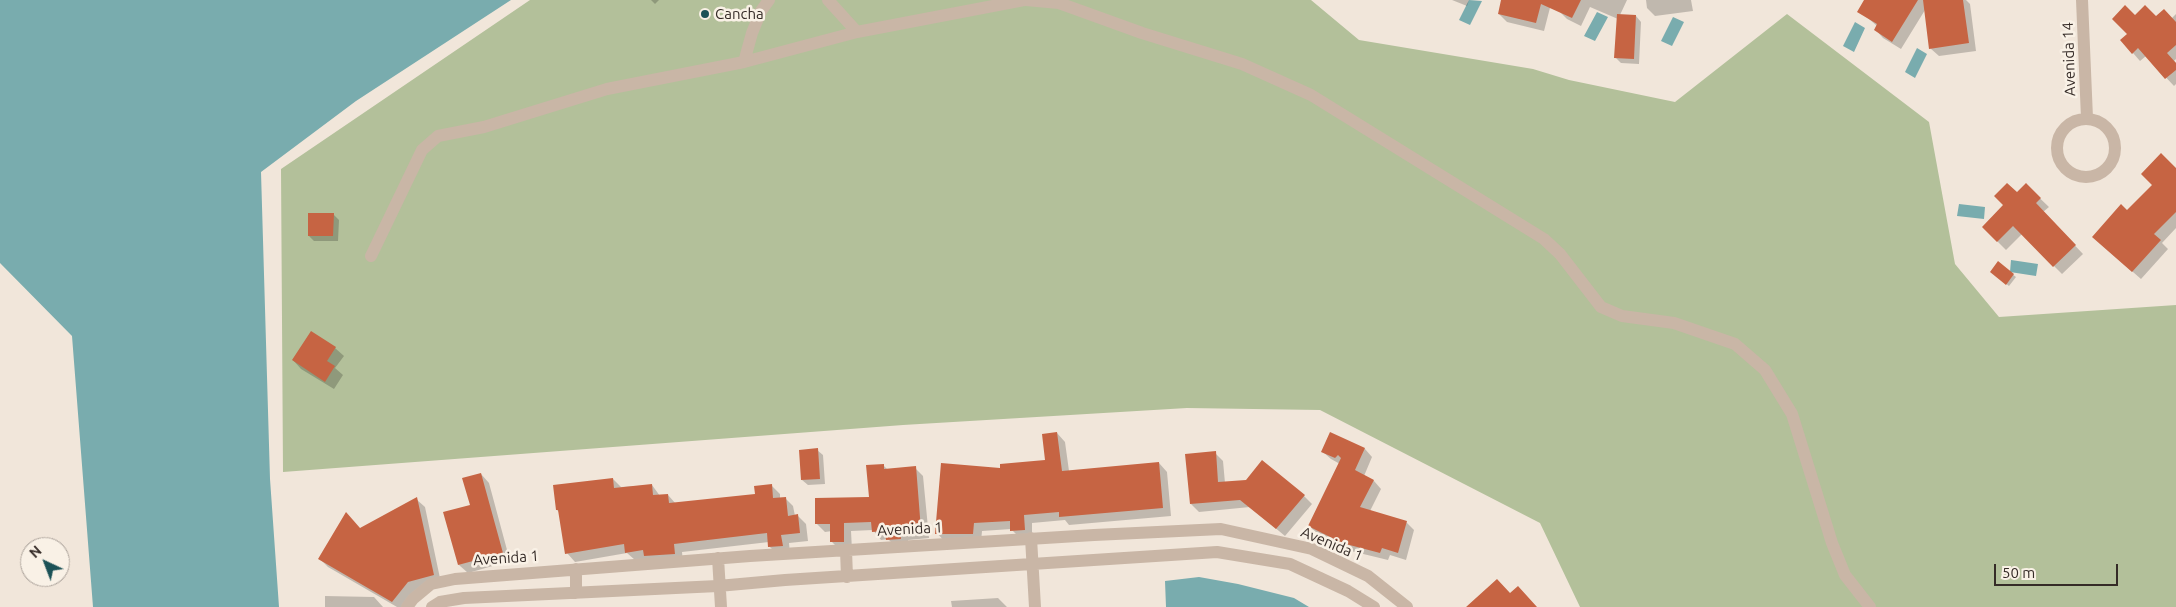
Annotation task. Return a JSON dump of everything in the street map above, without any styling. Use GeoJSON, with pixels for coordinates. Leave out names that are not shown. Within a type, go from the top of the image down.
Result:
{"type":"FeatureCollection","features":[{"type":"Feature","properties":{"kind":"street"},"geometry":{"type":"LineString","coordinates":[[744,62],[752,33],[761,11],[769,0]]}},
{"type":"Feature","properties":{"kind":"street"},"geometry":{"type":"LineString","coordinates":[[828,0],[857,32]]}},
{"type":"Feature","properties":{"kind":"street"},"geometry":{"type":"LineString","coordinates":[[370,256],[422,150],[438,136],[484,127],[607,88],[744,62],[857,32],[1025,0],[1059,3],[1142,33],[1242,64],[1311,95],[1544,238],[1560,254],[1601,307],[1622,316],[1674,323],[1735,344],[1764,370],[1792,414],[1832,543],[1845,575],[1870,607]]}},
{"type":"Feature","properties":{"kind":"street","name":"Avenida 14"},"geometry":{"type":"LineString","coordinates":[[2082,0],[2087,118]]}},
{"type":"Feature","properties":{"kind":"street"},"geometry":{"type":"LineString","coordinates":[[2087,118],[2102,122],[2112,134],[2116,149],[2111,164],[2099,174],[2084,178],[2069,173],[2059,161],[2056,146],[2060,131],[2072,121],[2087,118]]}},
{"type":"Feature","properties":{"kind":"street","name":"Avenida 1"},"geometry":{"type":"LineString","coordinates":[[407,607],[413,599],[431,584],[455,578],[718,558],[1031,538],[1221,529],[1312,549],[1368,576],[1407,607]]}},
{"type":"Feature","properties":{"kind":"street"},"geometry":{"type":"LineString","coordinates":[[1031,538],[1031,564],[1035,607]]}},
{"type":"Feature","properties":{"kind":"street"},"geometry":{"type":"LineString","coordinates":[[1273,562],[1280,541]]}},
{"type":"Feature","properties":{"kind":"street"},"geometry":{"type":"LineString","coordinates":[[846,550],[847,577]]}},
{"type":"Feature","properties":{"kind":"street"},"geometry":{"type":"LineString","coordinates":[[432,607],[440,602],[464,598],[718,586],[1217,552],[1290,564],[1317,576],[1374,607]]}},
{"type":"Feature","properties":{"kind":"street"},"geometry":{"type":"LineString","coordinates":[[718,558],[718,586],[721,607]]}},
{"type":"Feature","properties":{"kind":"street"},"geometry":{"type":"LineString","coordinates":[[576,569],[576,593]]}},
{"type":"Feature","properties":{"kind":"green space"},"geometry":{"type":"Polygon","coordinates":[[[530,0],[1311,0],[1359,40],[1533,69],[1569,80],[1675,102],[1787,14],[1929,122],[1955,264],[1999,317],[2176,305],[2176,607],[1580,607],[1540,523],[1320,410],[1187,408],[903,425],[283,472],[281,169],[530,0]]]}},
{"type":"Feature","properties":{"kind":"water"},"geometry":{"type":"Polygon","coordinates":[[[0,0],[511,0],[356,101],[261,172],[270,479],[279,607],[93,607],[72,336],[0,263],[0,0]]]}},
{"type":"Feature","properties":{"kind":"water"},"geometry":{"type":"Polygon","coordinates":[[[1469,0],[1482,1],[1470,25],[1459,20],[1469,0]]]}},
{"type":"Feature","properties":{"kind":"water"},"geometry":{"type":"Polygon","coordinates":[[[1597,12],[1608,17],[1595,41],[1584,36],[1597,12]]]}},
{"type":"Feature","properties":{"kind":"water"},"geometry":{"type":"Polygon","coordinates":[[[1673,17],[1684,22],[1672,46],[1661,41],[1673,17]]]}},
{"type":"Feature","properties":{"kind":"water"},"geometry":{"type":"Polygon","coordinates":[[[1855,22],[1865,28],[1854,52],[1843,46],[1855,22]]]}},
{"type":"Feature","properties":{"kind":"water"},"geometry":{"type":"Polygon","coordinates":[[[1917,48],[1927,54],[1915,78],[1905,72],[1917,48]]]}},
{"type":"Feature","properties":{"kind":"water"},"geometry":{"type":"Polygon","coordinates":[[[1959,204],[1985,207],[1984,219],[1957,216],[1959,204]]]}},
{"type":"Feature","properties":{"kind":"water"},"geometry":{"type":"Polygon","coordinates":[[[2011,260],[2038,264],[2036,276],[2010,272],[2011,260]]]}},
{"type":"Feature","properties":{"kind":"water"},"geometry":{"type":"Polygon","coordinates":[[[1199,577],[1238,584],[1294,598],[1309,607],[1166,607],[1165,581],[1199,577]]]}},
{"type":"Feature","properties":{"kind":"building"},"geometry":{"type":"Polygon","coordinates":[[[1501,0],[1581,0],[1572,18],[1541,4],[1536,23],[1498,14],[1501,0]]]}},
{"type":"Feature","properties":{"kind":"building"},"geometry":{"type":"Polygon","coordinates":[[[1864,0],[1918,0],[1892,42],[1874,30],[1877,24],[1857,12],[1864,0]]]}},
{"type":"Feature","properties":{"kind":"building"},"geometry":{"type":"Polygon","coordinates":[[[1923,0],[1963,0],[1969,43],[1929,49],[1923,0]]]}},
{"type":"Feature","properties":{"kind":"building"},"geometry":{"type":"Polygon","coordinates":[[[2125,5],[2135,15],[2145,5],[2156,16],[2164,9],[2176,22],[2176,45],[2167,53],[2176,63],[2176,70],[2165,79],[2138,48],[2132,54],[2120,40],[2127,34],[2112,19],[2125,5]]]}},
{"type":"Feature","properties":{"kind":"building"},"geometry":{"type":"Polygon","coordinates":[[[1617,14],[1636,15],[1634,59],[1614,58],[1617,14]]]}},
{"type":"Feature","properties":{"kind":"building"},"geometry":{"type":"Polygon","coordinates":[[[2161,153],[2176,168],[2176,212],[2154,234],[2161,240],[2132,272],[2092,237],[2121,204],[2127,210],[2152,185],[2141,174],[2161,153]]]}},
{"type":"Feature","properties":{"kind":"building"},"geometry":{"type":"Polygon","coordinates":[[[2007,183],[2017,192],[2026,183],[2041,198],[2036,203],[2076,245],[2053,267],[2013,226],[1997,242],[1982,227],[2003,205],[1994,196],[2007,183]]]}},
{"type":"Feature","properties":{"kind":"building"},"geometry":{"type":"Polygon","coordinates":[[[308,213],[334,213],[333,236],[308,236],[308,213]]]}},
{"type":"Feature","properties":{"kind":"building"},"geometry":{"type":"Polygon","coordinates":[[[1998,261],[2014,274],[2006,285],[1990,272],[1998,261]]]}},
{"type":"Feature","properties":{"kind":"building"},"geometry":{"type":"Polygon","coordinates":[[[311,331],[336,347],[327,361],[335,366],[325,382],[292,360],[311,331]]]}},
{"type":"Feature","properties":{"kind":"building"},"geometry":{"type":"Polygon","coordinates":[[[1057,432],[1062,471],[1159,462],[1163,508],[1059,517],[1059,512],[1024,515],[1025,530],[1010,531],[1010,521],[974,523],[973,534],[935,534],[941,463],[1000,468],[1000,464],[1045,460],[1042,434],[1057,432]]]}},
{"type":"Feature","properties":{"kind":"building"},"geometry":{"type":"Polygon","coordinates":[[[1330,432],[1365,448],[1355,470],[1374,480],[1360,507],[1407,521],[1398,553],[1382,548],[1380,553],[1342,543],[1308,526],[1341,458],[1338,455],[1335,458],[1321,452],[1330,432]]]}},
{"type":"Feature","properties":{"kind":"building"},"geometry":{"type":"Polygon","coordinates":[[[818,448],[820,479],[801,480],[799,450],[818,448]]]}},
{"type":"Feature","properties":{"kind":"building"},"geometry":{"type":"Polygon","coordinates":[[[1216,451],[1218,482],[1246,480],[1262,460],[1305,495],[1276,529],[1240,500],[1190,504],[1185,454],[1216,451]]]}},
{"type":"Feature","properties":{"kind":"building"},"geometry":{"type":"Polygon","coordinates":[[[884,464],[884,469],[916,466],[921,530],[900,532],[901,539],[886,540],[885,531],[872,532],[871,522],[844,523],[844,542],[830,542],[830,524],[815,524],[815,498],[869,497],[866,465],[884,464]]]}},
{"type":"Feature","properties":{"kind":"building"},"geometry":{"type":"Polygon","coordinates":[[[481,473],[503,553],[458,565],[443,512],[470,505],[462,478],[481,473]]]}},
{"type":"Feature","properties":{"kind":"building"},"geometry":{"type":"Polygon","coordinates":[[[613,478],[614,488],[652,484],[653,495],[668,494],[669,503],[755,494],[754,486],[772,484],[773,498],[786,497],[788,516],[798,514],[800,533],[781,535],[783,546],[768,547],[767,533],[674,544],[675,554],[644,556],[643,550],[625,553],[624,544],[565,554],[553,485],[613,478]]]}},
{"type":"Feature","properties":{"kind":"building"},"geometry":{"type":"Polygon","coordinates":[[[417,497],[434,575],[408,582],[392,602],[318,559],[346,512],[360,528],[417,497]]]}},
{"type":"Feature","properties":{"kind":"building"},"geometry":{"type":"Polygon","coordinates":[[[1497,579],[1510,593],[1518,586],[1537,607],[1466,607],[1497,579]]]}},
{"type":"Feature","properties":{"kind":"place","name":"Cancha"},"geometry":{"type":"Point","coordinates":[705,14]}}]}
